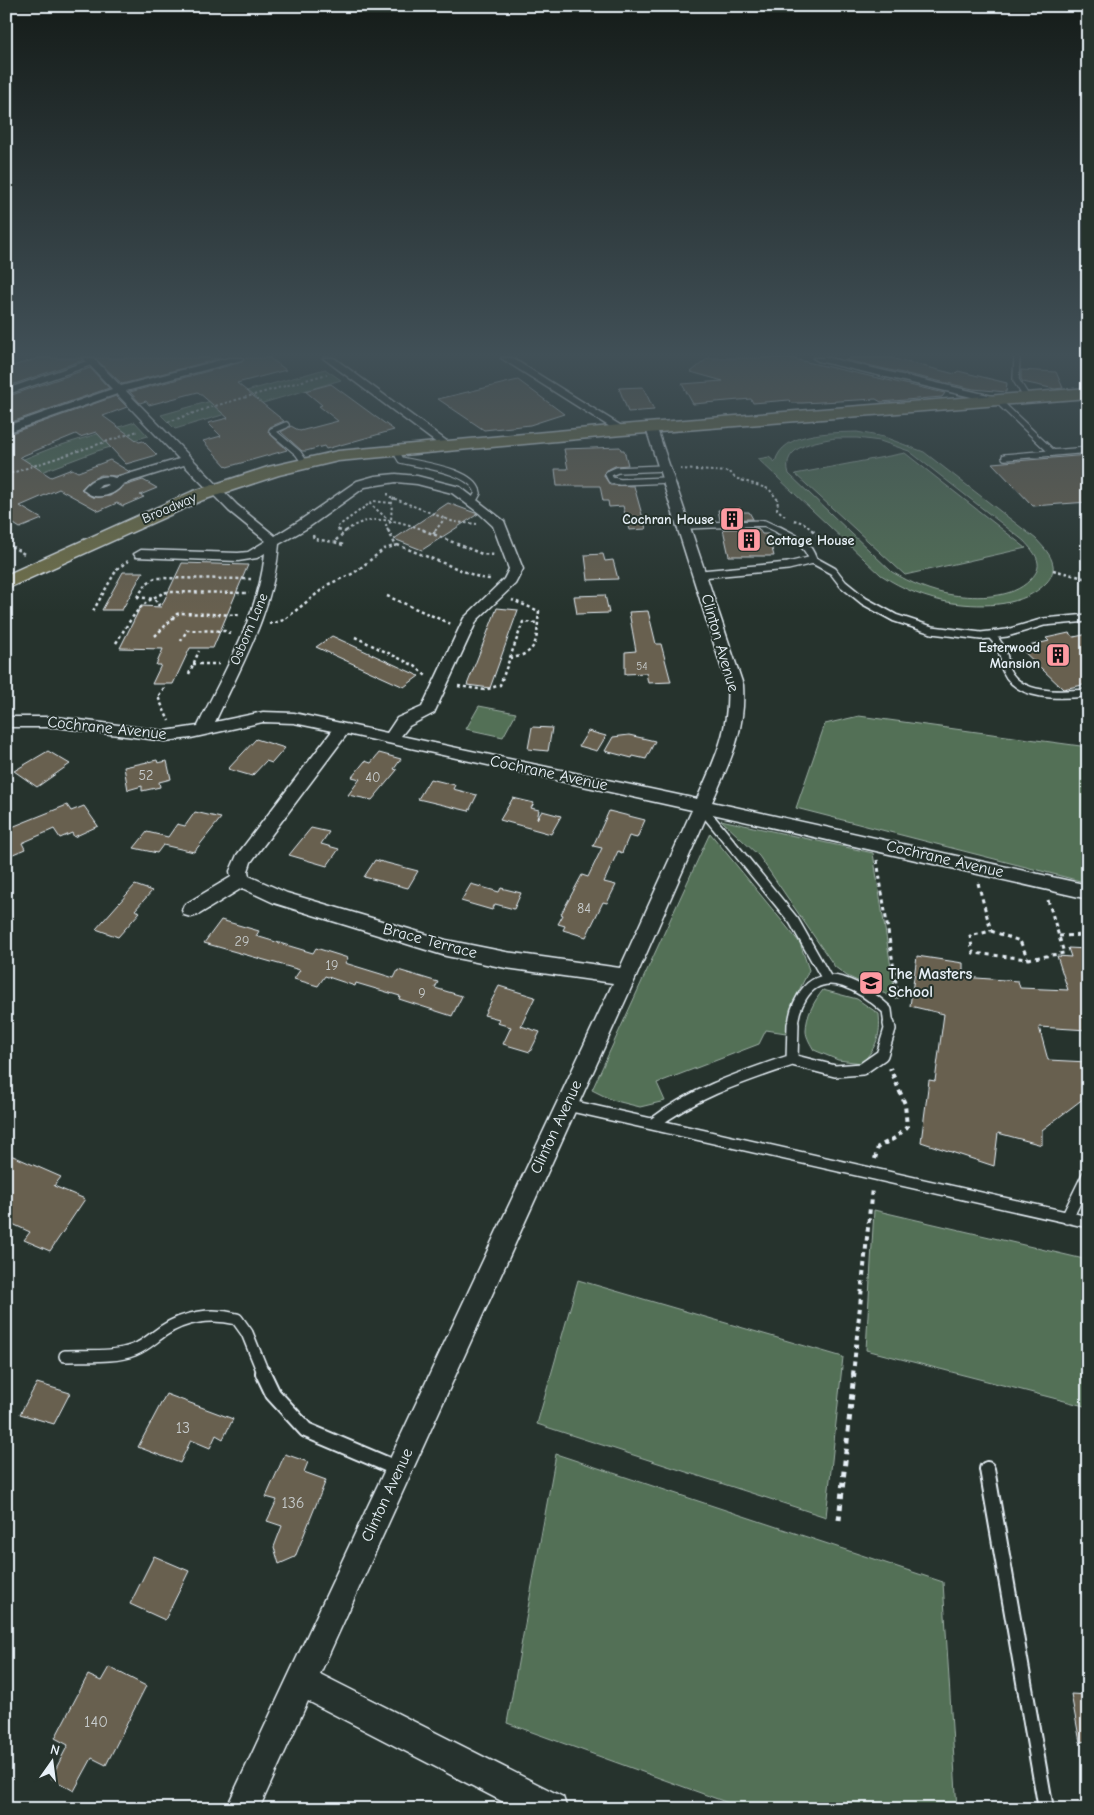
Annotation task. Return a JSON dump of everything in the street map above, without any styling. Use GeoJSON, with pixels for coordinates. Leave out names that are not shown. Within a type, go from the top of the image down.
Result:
{"type":"FeatureCollection","features":[{"type":"Feature","properties":{"kind":"main road","name":"Broadway"},"geometry":{"type":"LineString","coordinates":[[6,583],[121,529],[216,489],[305,463],[338,456],[473,443]]}},
{"type":"Feature","properties":{"kind":"street"},"geometry":{"type":"LineString","coordinates":[[170,443],[233,508],[273,542]]}},
{"type":"Feature","properties":{"kind":"street","name":"Clinton Avenue"},"geometry":{"type":"LineString","coordinates":[[242,1809],[626,977],[727,750],[735,727],[737,708],[735,685],[701,574],[657,443]]}},
{"type":"Feature","properties":{"kind":"street"},"geometry":{"type":"LineString","coordinates":[[116,482],[187,460]]}},
{"type":"Feature","properties":{"kind":"street"},"geometry":{"type":"LineString","coordinates":[[141,554],[238,557],[252,555],[304,524],[361,484],[379,480],[396,478],[438,484],[456,490],[473,502],[499,524],[516,569],[498,594],[471,618],[428,710],[403,722],[391,739]]}},
{"type":"Feature","properties":{"kind":"street","name":"Osborn Lane"},"geometry":{"type":"LineString","coordinates":[[204,730],[256,620],[267,587],[273,560],[273,542]]}},
{"type":"Feature","properties":{"kind":"street","name":"Cochrane Avenue"},"geometry":{"type":"LineString","coordinates":[[6,722],[56,722],[165,736],[204,730],[263,717],[279,716],[343,728],[701,807],[874,842],[1088,892]]}},
{"type":"Feature","properties":{"kind":"street"},"geometry":{"type":"LineString","coordinates":[[191,910],[241,880],[239,872],[243,860],[343,728]]}},
{"type":"Feature","properties":{"kind":"street","name":"Brace Terrace"},"geometry":{"type":"LineString","coordinates":[[241,880],[281,898],[446,948],[506,960],[626,977]]}},
{"type":"Feature","properties":{"kind":"street"},"geometry":{"type":"LineString","coordinates":[[302,1681],[551,1809]]}},
{"type":"Feature","properties":{"kind":"lane"},"geometry":{"type":"LineString","coordinates":[[286,443],[298,453],[305,463]]}},
{"type":"Feature","properties":{"kind":"lane"},"geometry":{"type":"LineString","coordinates":[[1042,443],[1053,453]]}},
{"type":"Feature","properties":{"kind":"lane"},"geometry":{"type":"LineString","coordinates":[[399,449],[398,455],[401,460],[450,472],[468,479],[477,488],[478,493],[473,502]]}},
{"type":"Feature","properties":{"kind":"lane"},"geometry":{"type":"LineString","coordinates":[[1005,457],[1088,450]]}},
{"type":"Feature","properties":{"kind":"lane"},"geometry":{"type":"LineString","coordinates":[[617,470],[667,474],[620,482],[611,480],[608,474],[617,470]]}},
{"type":"Feature","properties":{"kind":"lane"},"geometry":{"type":"LineString","coordinates":[[685,526],[756,523],[770,525],[804,542],[813,560],[833,571],[843,584],[864,601],[895,618],[932,630],[958,635],[990,635],[1007,633],[1044,622],[1088,618]]}},
{"type":"Feature","properties":{"kind":"lane"},"geometry":{"type":"LineString","coordinates":[[701,574],[788,566],[813,560]]}},
{"type":"Feature","properties":{"kind":"lane"},"geometry":{"type":"LineString","coordinates":[[990,635],[1001,647],[1006,670],[1017,683],[1038,692],[1088,693]]}},
{"type":"Feature","properties":{"kind":"lane"},"geometry":{"type":"LineString","coordinates":[[701,807],[794,921],[826,979]]}},
{"type":"Feature","properties":{"kind":"lane"},"geometry":{"type":"LineString","coordinates":[[653,1124],[674,1108],[722,1084],[792,1060],[835,1071],[862,1069],[882,1055],[890,1030],[887,1010],[866,992],[847,982],[826,979],[808,988],[794,1011],[792,1060]]}},
{"type":"Feature","properties":{"kind":"lane"},"geometry":{"type":"LineString","coordinates":[[567,1105],[1088,1222]]}},
{"type":"Feature","properties":{"kind":"lane"},"geometry":{"type":"LineString","coordinates":[[1067,1218],[1088,1175]]}},
{"type":"Feature","properties":{"kind":"lane"},"geometry":{"type":"LineString","coordinates":[[66,1356],[128,1352],[145,1346],[175,1323],[196,1318],[213,1315],[237,1319],[247,1333],[257,1361],[273,1394],[306,1430],[399,1469]]}},
{"type":"Feature","properties":{"kind":"lane"},"geometry":{"type":"LineString","coordinates":[[987,1469],[1046,1809]]}},
{"type":"Feature","properties":{"kind":"path"},"geometry":{"type":"LineString","coordinates":[[6,475],[103,443]]}},
{"type":"Feature","properties":{"kind":"path"},"geometry":{"type":"LineString","coordinates":[[667,474],[730,472],[735,478],[769,489],[778,500],[777,509],[788,519],[804,523],[818,535],[820,552],[813,560]]}},
{"type":"Feature","properties":{"kind":"path"},"geometry":{"type":"LineString","coordinates":[[379,480],[389,490],[388,496],[454,522],[472,524],[495,521]]}},
{"type":"Feature","properties":{"kind":"path"},"geometry":{"type":"LineString","coordinates":[[391,522],[394,498]]}},
{"type":"Feature","properties":{"kind":"path"},"geometry":{"type":"LineString","coordinates":[[345,532],[339,531],[337,527],[373,501],[392,503]]}},
{"type":"Feature","properties":{"kind":"path"},"geometry":{"type":"LineString","coordinates":[[369,504],[391,522]]}},
{"type":"Feature","properties":{"kind":"path"},"geometry":{"type":"LineString","coordinates":[[433,534],[445,518]]}},
{"type":"Feature","properties":{"kind":"path"},"geometry":{"type":"LineString","coordinates":[[343,545],[334,542],[362,521],[391,522],[406,523],[487,556],[510,555]]}},
{"type":"Feature","properties":{"kind":"path"},"geometry":{"type":"LineString","coordinates":[[391,522],[386,525],[389,529],[390,538],[398,545],[481,578],[512,577]]}},
{"type":"Feature","properties":{"kind":"path"},"geometry":{"type":"LineString","coordinates":[[155,636],[177,614],[182,613],[278,623],[329,584],[354,573],[384,549],[398,545]]}},
{"type":"Feature","properties":{"kind":"path"},"geometry":{"type":"LineString","coordinates":[[94,611],[117,569],[124,562],[141,554]]}},
{"type":"Feature","properties":{"kind":"path"},"geometry":{"type":"LineString","coordinates":[[1052,570],[1088,578]]}},
{"type":"Feature","properties":{"kind":"path"},"geometry":{"type":"LineString","coordinates":[[158,606],[157,601],[151,598],[137,597],[147,583],[155,578],[267,587]]}},
{"type":"Feature","properties":{"kind":"path"},"geometry":{"type":"LineString","coordinates":[[116,643],[137,608],[151,598],[168,592],[267,587]]}},
{"type":"Feature","properties":{"kind":"path"},"geometry":{"type":"LineString","coordinates":[[498,594],[539,611],[535,646],[532,651],[521,657],[509,658]]}},
{"type":"Feature","properties":{"kind":"path"},"geometry":{"type":"LineString","coordinates":[[387,596],[457,627],[466,628]]}},
{"type":"Feature","properties":{"kind":"path"},"geometry":{"type":"LineString","coordinates":[[355,637],[415,666],[429,678],[481,689],[496,689],[500,685],[523,622],[538,622]]}},
{"type":"Feature","properties":{"kind":"path"},"geometry":{"type":"LineString","coordinates":[[181,641],[186,630],[225,631],[235,639],[246,639]]}},
{"type":"Feature","properties":{"kind":"path"},"geometry":{"type":"LineString","coordinates":[[189,674],[198,652],[190,654]]}},
{"type":"Feature","properties":{"kind":"path"},"geometry":{"type":"LineString","coordinates":[[193,664],[234,664]]}},
{"type":"Feature","properties":{"kind":"path"},"geometry":{"type":"LineString","coordinates":[[164,688],[158,697],[159,701],[177,735]]}},
{"type":"Feature","properties":{"kind":"path"},"geometry":{"type":"LineString","coordinates":[[874,842],[900,1009],[887,1010]]}},
{"type":"Feature","properties":{"kind":"path"},"geometry":{"type":"LineString","coordinates":[[974,865],[991,931]]}},
{"type":"Feature","properties":{"kind":"path"},"geometry":{"type":"LineString","coordinates":[[1028,959],[1020,941],[991,931],[970,936],[973,953],[1028,959],[1064,953],[1042,882]]}},
{"type":"Feature","properties":{"kind":"path"},"geometry":{"type":"LineString","coordinates":[[1059,936],[1088,935]]}},
{"type":"Feature","properties":{"kind":"path"},"geometry":{"type":"LineString","coordinates":[[838,1520],[873,1174],[878,1147],[895,1138],[907,1127],[908,1115],[904,1095],[882,1055]]}},
{"type":"Feature","properties":{"kind":"green space"},"geometry":{"type":"Polygon","coordinates":[[[69,443],[125,443],[97,451],[20,480],[6,466],[69,443]]]}},
{"type":"Feature","properties":{"kind":"green space"},"geometry":{"type":"Polygon","coordinates":[[[811,443],[795,451],[790,457],[788,465],[789,474],[892,572],[914,583],[945,594],[973,597],[994,596],[1014,591],[1023,586],[1036,573],[1038,563],[1036,557],[1024,541],[909,451],[885,443],[899,443],[924,452],[1036,539],[1052,561],[1052,574],[1038,590],[1027,596],[1015,601],[990,605],[953,603],[924,596],[906,589],[881,575],[758,459],[769,457],[775,462],[780,452],[788,444],[811,443]]]}},
{"type":"Feature","properties":{"kind":"green space"},"geometry":{"type":"Polygon","coordinates":[[[905,453],[1026,548],[905,575],[795,474],[905,453]]]}},
{"type":"Feature","properties":{"kind":"green space"},"geometry":{"type":"Polygon","coordinates":[[[479,706],[516,713],[503,737],[466,729],[479,706]]]}},
{"type":"Feature","properties":{"kind":"green space"},"geometry":{"type":"Polygon","coordinates":[[[859,716],[1088,747],[1088,883],[796,808],[825,724],[859,716]]]}},
{"type":"Feature","properties":{"kind":"green space"},"geometry":{"type":"Polygon","coordinates":[[[721,820],[873,853],[896,999],[847,976],[835,967],[759,856],[721,820]]]}},
{"type":"Feature","properties":{"kind":"green space"},"geometry":{"type":"Polygon","coordinates":[[[710,833],[800,943],[809,970],[794,1001],[786,1033],[766,1030],[759,1044],[657,1083],[665,1101],[640,1107],[612,1100],[592,1090],[710,833]]]}},
{"type":"Feature","properties":{"kind":"green space"},"geometry":{"type":"Polygon","coordinates":[[[823,990],[857,999],[879,1014],[877,1040],[862,1063],[838,1060],[814,1050],[810,1043],[806,1033],[807,1020],[823,990]]]}},
{"type":"Feature","properties":{"kind":"green space"},"geometry":{"type":"Polygon","coordinates":[[[874,1210],[1088,1260],[1088,1407],[866,1350],[874,1210]]]}},
{"type":"Feature","properties":{"kind":"green space"},"geometry":{"type":"Polygon","coordinates":[[[578,1280],[843,1357],[826,1517],[537,1424],[578,1280]]]}},
{"type":"Feature","properties":{"kind":"green space"},"geometry":{"type":"Polygon","coordinates":[[[556,1454],[943,1582],[957,1809],[745,1809],[507,1723],[556,1454]]]}},
{"type":"Feature","properties":{"kind":"building"},"geometry":{"type":"Polygon","coordinates":[[[6,443],[55,443],[20,457],[51,477],[72,469],[78,472],[110,460],[130,472],[115,476],[101,475],[89,481],[81,489],[92,497],[110,496],[124,486],[143,480],[157,488],[140,495],[144,497],[123,506],[117,503],[99,511],[59,489],[20,506],[42,519],[20,528],[6,519],[6,443]]]}},
{"type":"Feature","properties":{"kind":"building"},"geometry":{"type":"Polygon","coordinates":[[[106,443],[145,443],[157,455],[126,464],[106,443]]]}},
{"type":"Feature","properties":{"kind":"building"},"geometry":{"type":"Polygon","coordinates":[[[205,443],[279,443],[287,450],[227,467],[205,443]]]}},
{"type":"Feature","properties":{"kind":"building"},"geometry":{"type":"Polygon","coordinates":[[[293,443],[349,443],[326,449],[324,446],[302,451],[293,443]]]}},
{"type":"Feature","properties":{"kind":"building"},"geometry":{"type":"Polygon","coordinates":[[[620,447],[621,450],[624,450],[628,465],[615,466],[605,471],[604,476],[610,485],[634,486],[646,529],[629,530],[623,506],[609,507],[608,501],[603,501],[600,486],[557,486],[555,469],[568,469],[564,449],[620,447]]]}},
{"type":"Feature","properties":{"kind":"building"},"geometry":{"type":"Polygon","coordinates":[[[1088,455],[1088,502],[1033,506],[992,463],[1088,455]]]}},
{"type":"Feature","properties":{"kind":"building"},"geometry":{"type":"Polygon","coordinates":[[[448,503],[478,514],[422,550],[394,539],[448,503]]]}},
{"type":"Feature","properties":{"kind":"building"},"geometry":{"type":"Polygon","coordinates":[[[740,508],[742,512],[749,512],[753,519],[720,520],[718,510],[740,508]]]}},
{"type":"Feature","properties":{"kind":"building","name":"Cottage House"},"geometry":{"type":"Polygon","coordinates":[[[758,528],[762,534],[768,534],[774,556],[729,556],[723,529],[758,528]]]}},
{"type":"Feature","properties":{"kind":"building"},"geometry":{"type":"Polygon","coordinates":[[[603,554],[605,561],[613,560],[618,579],[588,580],[585,555],[603,554]]]}},
{"type":"Feature","properties":{"kind":"building"},"geometry":{"type":"Polygon","coordinates":[[[182,563],[248,565],[213,648],[190,648],[173,684],[152,684],[161,665],[156,665],[163,649],[120,648],[141,606],[161,607],[182,563]]]}},
{"type":"Feature","properties":{"kind":"building"},"geometry":{"type":"Polygon","coordinates":[[[123,572],[143,572],[122,610],[102,610],[123,572]]]}},
{"type":"Feature","properties":{"kind":"building"},"geometry":{"type":"Polygon","coordinates":[[[605,595],[609,613],[577,614],[574,596],[605,595]]]}},
{"type":"Feature","properties":{"kind":"building"},"geometry":{"type":"Polygon","coordinates":[[[497,608],[518,610],[490,688],[467,685],[497,608]]]}},
{"type":"Feature","properties":{"kind":"building"},"geometry":{"type":"Polygon","coordinates":[[[648,611],[656,644],[661,644],[671,682],[648,683],[646,673],[625,674],[625,652],[636,651],[629,612],[648,611]]]}},
{"type":"Feature","properties":{"kind":"building","name":"Esterwood Mansion"},"geometry":{"type":"Polygon","coordinates":[[[1069,633],[1074,637],[1088,634],[1088,684],[1063,689],[1020,648],[1049,641],[1046,638],[1069,633]]]}},
{"type":"Feature","properties":{"kind":"building"},"geometry":{"type":"Polygon","coordinates":[[[332,636],[419,676],[404,687],[316,647],[332,636]]]}},
{"type":"Feature","properties":{"kind":"building"},"geometry":{"type":"Polygon","coordinates":[[[532,727],[552,728],[548,751],[528,749],[532,727]]]}},
{"type":"Feature","properties":{"kind":"building"},"geometry":{"type":"Polygon","coordinates":[[[588,731],[606,736],[597,751],[579,746],[588,731]]]}},
{"type":"Feature","properties":{"kind":"building"},"geometry":{"type":"Polygon","coordinates":[[[629,735],[655,741],[646,759],[633,756],[632,758],[605,751],[613,737],[629,735]]]}},
{"type":"Feature","properties":{"kind":"building"},"geometry":{"type":"Polygon","coordinates":[[[256,739],[285,748],[272,763],[266,761],[252,776],[228,769],[256,739]]]}},
{"type":"Feature","properties":{"kind":"building"},"geometry":{"type":"Polygon","coordinates":[[[48,751],[70,764],[37,787],[14,771],[48,751]]]}},
{"type":"Feature","properties":{"kind":"building"},"geometry":{"type":"Polygon","coordinates":[[[379,753],[401,759],[394,769],[397,770],[372,800],[348,795],[360,779],[352,777],[365,761],[371,763],[379,753]]]}},
{"type":"Feature","properties":{"kind":"building"},"geometry":{"type":"Polygon","coordinates":[[[157,760],[158,763],[167,761],[171,779],[159,782],[160,787],[142,791],[142,786],[128,790],[124,767],[157,760]]]}},
{"type":"Feature","properties":{"kind":"building"},"geometry":{"type":"Polygon","coordinates":[[[430,779],[455,785],[453,789],[477,795],[469,811],[418,799],[430,779]]]}},
{"type":"Feature","properties":{"kind":"building"},"geometry":{"type":"Polygon","coordinates":[[[513,798],[534,803],[531,808],[539,810],[537,819],[542,811],[561,816],[551,834],[500,820],[513,798]]]}},
{"type":"Feature","properties":{"kind":"building"},"geometry":{"type":"Polygon","coordinates":[[[67,805],[71,811],[84,806],[98,826],[74,837],[72,833],[60,838],[54,829],[22,843],[25,849],[6,857],[6,818],[12,827],[67,805]]]}},
{"type":"Feature","properties":{"kind":"building"},"geometry":{"type":"Polygon","coordinates":[[[609,811],[645,820],[637,838],[629,836],[622,853],[618,851],[604,882],[616,885],[607,903],[603,902],[586,937],[563,930],[565,926],[558,924],[563,915],[561,914],[582,875],[588,877],[602,848],[593,846],[609,811]]]}},
{"type":"Feature","properties":{"kind":"building"},"geometry":{"type":"Polygon","coordinates":[[[195,812],[221,818],[194,852],[163,845],[157,853],[134,848],[147,832],[168,837],[177,824],[185,826],[195,812]]]}},
{"type":"Feature","properties":{"kind":"building"},"geometry":{"type":"Polygon","coordinates":[[[311,828],[329,832],[321,844],[339,849],[327,866],[289,855],[311,828]]]}},
{"type":"Feature","properties":{"kind":"building"},"geometry":{"type":"Polygon","coordinates":[[[375,860],[418,871],[408,888],[364,877],[375,860]]]}},
{"type":"Feature","properties":{"kind":"building"},"geometry":{"type":"Polygon","coordinates":[[[471,884],[499,892],[501,888],[521,893],[514,909],[495,904],[492,910],[461,901],[471,884]]]}},
{"type":"Feature","properties":{"kind":"building"},"geometry":{"type":"Polygon","coordinates":[[[135,885],[152,891],[135,910],[140,912],[118,937],[96,929],[135,885]]]}},
{"type":"Feature","properties":{"kind":"building"},"geometry":{"type":"Polygon","coordinates":[[[221,920],[259,931],[256,936],[313,953],[316,948],[348,958],[345,963],[394,978],[398,970],[438,982],[435,988],[462,996],[452,1016],[399,999],[400,996],[356,983],[355,986],[325,976],[318,986],[294,979],[300,970],[204,943],[221,920]]]}},
{"type":"Feature","properties":{"kind":"building"},"geometry":{"type":"Polygon","coordinates":[[[1068,948],[1088,949],[1088,1030],[1039,1027],[1048,1060],[1088,1062],[1088,1095],[1042,1130],[1042,1145],[998,1133],[994,1166],[921,1142],[929,1080],[935,1081],[944,1014],[910,1006],[917,956],[963,963],[963,977],[1018,981],[1020,988],[1068,990],[1057,956],[1071,957],[1068,948]]]}},
{"type":"Feature","properties":{"kind":"building"},"geometry":{"type":"Polygon","coordinates":[[[499,986],[535,997],[521,1026],[540,1032],[530,1052],[503,1044],[511,1027],[497,1023],[499,1019],[484,1015],[499,986]]]}},
{"type":"Feature","properties":{"kind":"building"},"geometry":{"type":"Polygon","coordinates":[[[6,1153],[61,1177],[54,1186],[85,1199],[50,1251],[24,1240],[30,1232],[6,1221],[6,1153]]]}},
{"type":"Feature","properties":{"kind":"building"},"geometry":{"type":"Polygon","coordinates":[[[37,1383],[70,1393],[54,1424],[20,1414],[37,1383]]]}},
{"type":"Feature","properties":{"kind":"building"},"geometry":{"type":"Polygon","coordinates":[[[166,1394],[233,1419],[223,1439],[216,1435],[210,1448],[191,1440],[180,1463],[138,1447],[166,1394]]]}},
{"type":"Feature","properties":{"kind":"building"},"geometry":{"type":"Polygon","coordinates":[[[285,1454],[308,1462],[304,1472],[326,1480],[295,1557],[279,1564],[274,1547],[282,1526],[267,1521],[277,1500],[266,1497],[285,1454]]]}},
{"type":"Feature","properties":{"kind":"building"},"geometry":{"type":"Polygon","coordinates":[[[154,1556],[189,1571],[165,1620],[130,1604],[154,1556]]]}},
{"type":"Feature","properties":{"kind":"building"},"geometry":{"type":"Polygon","coordinates":[[[109,1667],[146,1686],[106,1765],[92,1758],[74,1791],[51,1778],[68,1745],[55,1738],[88,1675],[101,1681],[109,1667]]]}},
{"type":"Feature","properties":{"kind":"building"},"geometry":{"type":"Polygon","coordinates":[[[1071,1694],[1088,1695],[1088,1741],[1080,1742],[1071,1694]]]}},
{"type":"Feature","properties":{"kind":"place","name":"Cochran House"},"geometry":{"type":"Point","coordinates":[732,519]}},
{"type":"Feature","properties":{"kind":"place","name":"Cottage House"},"geometry":{"type":"Point","coordinates":[749,540]}},
{"type":"Feature","properties":{"kind":"place","name":"Esterwood Mansion"},"geometry":{"type":"Point","coordinates":[1058,655]}},
{"type":"Feature","properties":{"kind":"place","name":"The Masters School"},"geometry":{"type":"Point","coordinates":[871,983]}}]}
